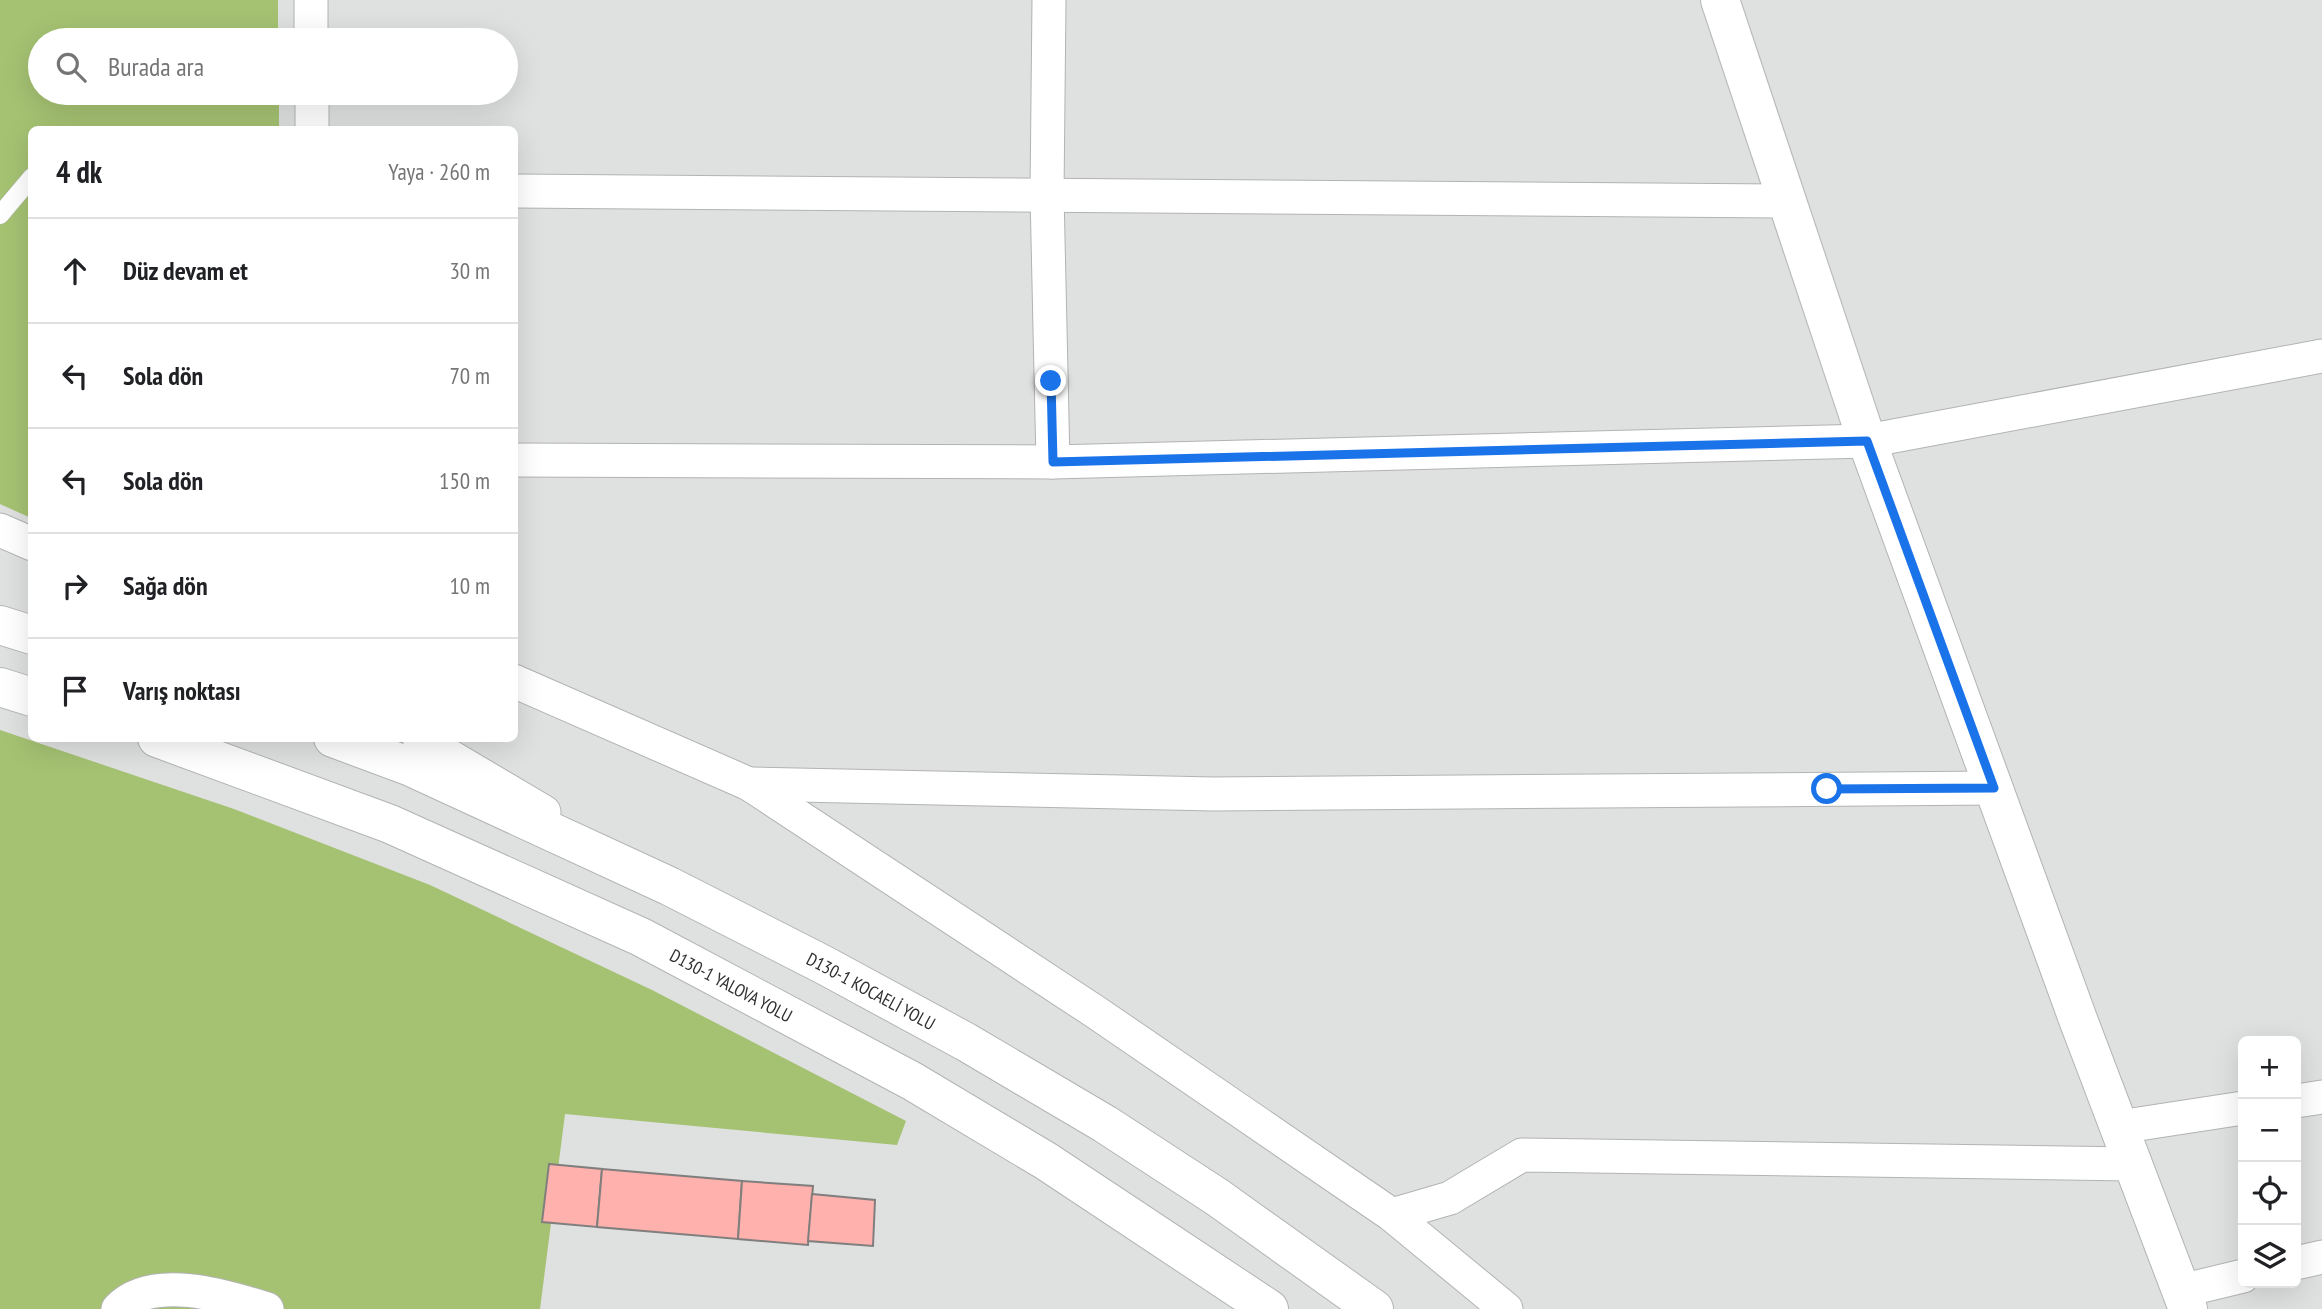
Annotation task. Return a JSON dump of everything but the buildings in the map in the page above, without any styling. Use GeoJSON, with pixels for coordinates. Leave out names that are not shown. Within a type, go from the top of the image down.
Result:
{"type":"FeatureCollection","features":[{"type":"Feature","properties":{"kind":"main road"},"geometry":{"type":"LineString","coordinates":[[1720,0],[1867,441],[2184,1300]]}},
{"type":"Feature","properties":{"kind":"main road"},"geometry":{"type":"LineString","coordinates":[[0,625],[28,634]]}},
{"type":"Feature","properties":{"kind":"main road"},"geometry":{"type":"LineString","coordinates":[[0,687],[28,696]]}},
{"type":"Feature","properties":{"kind":"main road","name":"D130-1 YALOVA YOLU"},"geometry":{"type":"LineString","coordinates":[[168,742],[390,824],[641,937],[912,1081],[1046,1161],[1269,1309]]}},
{"type":"Feature","properties":{"kind":"main road","name":"D130-1 KOCAELİ YOLU"},"geometry":{"type":"LineString","coordinates":[[344,742],[411,767],[669,886],[824,965],[966,1042],[1105,1124],[1217,1197],[1374,1309]]}},
{"type":"Feature","properties":{"kind":"street"},"geometry":{"type":"LineString","coordinates":[[311,0],[312,28]]}},
{"type":"Feature","properties":{"kind":"street"},"geometry":{"type":"LineString","coordinates":[[1049,0],[1046,194],[1053,462]]}},
{"type":"Feature","properties":{"kind":"street"},"geometry":{"type":"LineString","coordinates":[[312,105],[312,126]]}},
{"type":"Feature","properties":{"kind":"street"},"geometry":{"type":"LineString","coordinates":[[518,191],[1788,201]]}},
{"type":"Feature","properties":{"kind":"street"},"geometry":{"type":"LineString","coordinates":[[518,460],[1053,462],[1867,441],[2322,356]]}},
{"type":"Feature","properties":{"kind":"street"},"geometry":{"type":"LineString","coordinates":[[0,530],[28,542]]}},
{"type":"Feature","properties":{"kind":"street"},"geometry":{"type":"LineString","coordinates":[[518,683],[749,784],[1094,1011],[1392,1215],[1506,1309]]}},
{"type":"Feature","properties":{"kind":"street"},"geometry":{"type":"LineString","coordinates":[[426,742],[669,886]]}},
{"type":"Feature","properties":{"kind":"street"},"geometry":{"type":"LineString","coordinates":[[749,784],[1214,793],[1994,788]]}},
{"type":"Feature","properties":{"kind":"street"},"geometry":{"type":"LineString","coordinates":[[2301,1100],[2322,1097]]}},
{"type":"Feature","properties":{"kind":"street"},"geometry":{"type":"LineString","coordinates":[[2119,1127],[2238,1109]]}},
{"type":"Feature","properties":{"kind":"street"},"geometry":{"type":"LineString","coordinates":[[1392,1215],[1450,1198],[1522,1155],[2132,1164]]}},
{"type":"Feature","properties":{"kind":"street"},"geometry":{"type":"LineString","coordinates":[[2301,1262],[2322,1257]]}},
{"type":"Feature","properties":{"kind":"street"},"geometry":{"type":"LineString","coordinates":[[2184,1300],[2238,1278]]}},
{"type":"Feature","properties":{"kind":"street"},"geometry":{"type":"LineString","coordinates":[[118,1309],[129,1298],[165,1288],[230,1297],[267,1309]]}},
{"type":"Feature","properties":{"kind":"lane"},"geometry":{"type":"LineString","coordinates":[[0,215],[28,182]]}},
{"type":"Feature","properties":{"kind":"green space"},"geometry":{"type":"Polygon","coordinates":[[[0,0],[278,0],[278,28],[28,28],[28,105],[279,105],[279,126],[28,126],[28,517],[0,504],[0,0]]]}},
{"type":"Feature","properties":{"kind":"green space"},"geometry":{"type":"Polygon","coordinates":[[[0,730],[28,739],[28,742],[36,742],[234,809],[430,885],[652,990],[906,1121],[897,1145],[565,1114],[540,1309],[0,1309],[0,730]]]}},
{"type":"Feature","properties":{"kind":"route"},"geometry":{"type":"LineString","coordinates":[[1051,381],[1053,462],[1867,441],[1994,788],[1827,789]]}}]}
